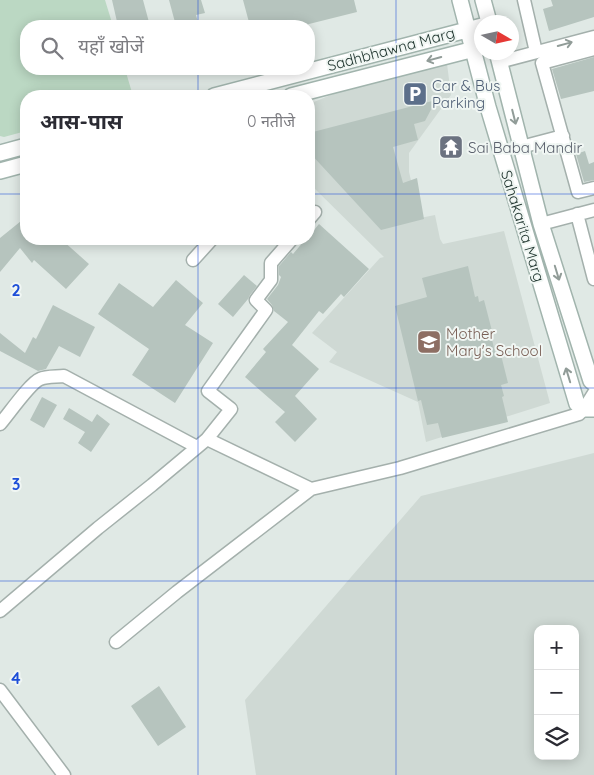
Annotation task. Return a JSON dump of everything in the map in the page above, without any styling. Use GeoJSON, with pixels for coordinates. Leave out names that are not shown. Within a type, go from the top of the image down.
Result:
{"type":"FeatureCollection","features":[{"type":"Feature","properties":{"kind":"street","name":"Sahakarita Marg"},"geometry":{"type":"LineString","coordinates":[[460,0],[474,27]]}},
{"type":"Feature","properties":{"kind":"street"},"geometry":{"type":"LineString","coordinates":[[483,0],[487,15]]}},
{"type":"Feature","properties":{"kind":"street"},"geometry":{"type":"LineString","coordinates":[[524,0],[536,52]]}},
{"type":"Feature","properties":{"kind":"street","name":"Sadhbhawna Marg"},"geometry":{"type":"LineString","coordinates":[[315,69],[474,27]]}},
{"type":"Feature","properties":{"kind":"street"},"geometry":{"type":"LineString","coordinates":[[519,54],[536,52],[594,37]]}},
{"type":"Feature","properties":{"kind":"street","name":"Sadhbhawna Marg"},"geometry":{"type":"LineString","coordinates":[[314,90],[474,49]]}},
{"type":"Feature","properties":{"kind":"street"},"geometry":{"type":"LineString","coordinates":[[594,50],[542,63],[578,192],[594,188]]}},
{"type":"Feature","properties":{"kind":"street","name":"Sahakarita Marg"},"geometry":{"type":"LineString","coordinates":[[479,60],[488,108],[577,404],[589,409]]}},
{"type":"Feature","properties":{"kind":"street","name":"Sahakarita Marg"},"geometry":{"type":"LineString","coordinates":[[499,60],[541,224],[591,382],[594,383]]}},
{"type":"Feature","properties":{"kind":"street","name":"Sadhbhawna Marg"},"geometry":{"type":"LineString","coordinates":[[237,90],[293,75]]}},
{"type":"Feature","properties":{"kind":"street"},"geometry":{"type":"LineString","coordinates":[[521,147],[562,136]]}},
{"type":"Feature","properties":{"kind":"street"},"geometry":{"type":"LineString","coordinates":[[0,153],[20,148]]}},
{"type":"Feature","properties":{"kind":"street"},"geometry":{"type":"LineString","coordinates":[[0,171],[20,166]]}},
{"type":"Feature","properties":{"kind":"street"},"geometry":{"type":"LineString","coordinates":[[541,224],[594,210]]}},
{"type":"Feature","properties":{"kind":"street"},"geometry":{"type":"LineString","coordinates":[[577,214],[594,279]]}},
{"type":"Feature","properties":{"kind":"street"},"geometry":{"type":"LineString","coordinates":[[193,260],[207,245]]}},
{"type":"Feature","properties":{"kind":"street"},"geometry":{"type":"LineString","coordinates":[[0,611],[202,443],[231,409],[208,391],[266,310],[256,300],[271,280],[271,264],[287,245]]}},
{"type":"Feature","properties":{"kind":"street"},"geometry":{"type":"LineString","coordinates":[[0,424],[32,385],[40,379],[64,376],[202,443],[311,489]]}},
{"type":"Feature","properties":{"kind":"street"},"geometry":{"type":"LineString","coordinates":[[116,642],[177,592],[311,489],[400,468],[579,414],[589,409],[594,393]]}},
{"type":"Feature","properties":{"kind":"street"},"geometry":{"type":"LineString","coordinates":[[0,690],[64,775]]}},
{"type":"Feature","properties":{"kind":"shaded area","name":"Mother Mary's School"},"geometry":{"type":"Polygon","coordinates":[[[446,56],[451,95],[409,153],[409,172],[420,218],[435,215],[440,239],[443,244],[504,231],[550,403],[426,442],[418,402],[329,362],[337,352],[312,333],[380,258],[384,257],[315,189],[315,102],[387,72],[446,56]]]}},
{"type":"Feature","properties":{"kind":"shaded area"},"geometry":{"type":"Polygon","coordinates":[[[594,453],[594,775],[256,775],[245,700],[421,496],[594,453]]]}},
{"type":"Feature","properties":{"kind":"green space"},"geometry":{"type":"Polygon","coordinates":[[[0,0],[105,0],[111,20],[20,20],[20,75],[127,75],[131,90],[20,90],[20,133],[4,137],[0,136],[0,0]]]}},
{"type":"Feature","properties":{"kind":"building"},"geometry":{"type":"Polygon","coordinates":[[[112,0],[143,0],[148,20],[117,20],[112,0]]]}},
{"type":"Feature","properties":{"kind":"building"},"geometry":{"type":"Polygon","coordinates":[[[169,0],[201,0],[205,13],[196,15],[197,20],[174,20],[169,0]]]}},
{"type":"Feature","properties":{"kind":"building"},"geometry":{"type":"Polygon","coordinates":[[[243,0],[354,0],[357,12],[315,22],[315,20],[248,20],[243,0]]]}},
{"type":"Feature","properties":{"kind":"building"},"geometry":{"type":"Polygon","coordinates":[[[551,0],[594,0],[594,17],[549,31],[543,9],[553,6],[551,0]]]}},
{"type":"Feature","properties":{"kind":"building"},"geometry":{"type":"Polygon","coordinates":[[[594,57],[594,91],[561,99],[552,69],[594,57]]]}},
{"type":"Feature","properties":{"kind":"building"},"geometry":{"type":"Polygon","coordinates":[[[436,100],[425,121],[414,124],[418,140],[393,147],[403,183],[417,178],[424,219],[381,230],[315,158],[315,131],[436,100]]]}},
{"type":"Feature","properties":{"kind":"building"},"geometry":{"type":"Polygon","coordinates":[[[585,151],[589,164],[594,162],[594,180],[584,182],[576,154],[585,151]]]}},
{"type":"Feature","properties":{"kind":"building"},"geometry":{"type":"Polygon","coordinates":[[[20,222],[20,245],[68,245],[89,264],[66,289],[34,260],[32,263],[20,248],[0,272],[0,238],[20,222]]]}},
{"type":"Feature","properties":{"kind":"building"},"geometry":{"type":"Polygon","coordinates":[[[319,224],[369,269],[344,297],[341,294],[323,314],[319,311],[292,345],[319,369],[295,396],[317,419],[295,442],[275,422],[285,412],[245,377],[266,352],[263,349],[288,322],[274,311],[267,299],[278,285],[281,277],[279,275],[279,266],[291,252],[293,254],[301,245],[315,245],[315,229],[319,224]]]}},
{"type":"Feature","properties":{"kind":"building"},"geometry":{"type":"Polygon","coordinates":[[[468,266],[475,297],[478,296],[479,302],[484,300],[496,356],[501,355],[508,383],[501,385],[508,422],[442,438],[438,423],[427,425],[421,400],[418,401],[395,306],[427,297],[422,278],[468,266]]]}},
{"type":"Feature","properties":{"kind":"building"},"geometry":{"type":"Polygon","coordinates":[[[244,275],[257,286],[233,317],[218,304],[244,275]]]}},
{"type":"Feature","properties":{"kind":"building"},"geometry":{"type":"Polygon","coordinates":[[[176,280],[203,303],[185,325],[213,343],[175,403],[132,375],[149,349],[98,314],[119,283],[153,307],[176,280]]]}},
{"type":"Feature","properties":{"kind":"building"},"geometry":{"type":"Polygon","coordinates":[[[53,305],[95,327],[80,357],[59,346],[46,369],[38,371],[0,351],[0,333],[25,353],[33,337],[36,339],[53,305]]]}},
{"type":"Feature","properties":{"kind":"building"},"geometry":{"type":"Polygon","coordinates":[[[42,397],[57,405],[44,428],[30,420],[42,397]]]}},
{"type":"Feature","properties":{"kind":"building"},"geometry":{"type":"Polygon","coordinates":[[[69,408],[92,422],[97,414],[110,424],[91,452],[78,443],[85,432],[63,419],[69,408]]]}},
{"type":"Feature","properties":{"kind":"building"},"geometry":{"type":"Polygon","coordinates":[[[159,686],[186,727],[158,746],[131,706],[159,686]]]}},
{"type":"Feature","properties":{"kind":"place","name":"Car & Bus Parking"},"geometry":{"type":"Point","coordinates":[415,94]}},
{"type":"Feature","properties":{"kind":"place","name":"Sai Baba Mandir"},"geometry":{"type":"Point","coordinates":[451,147]}},
{"type":"Feature","properties":{"kind":"place","name":"Mother Mary's School"},"geometry":{"type":"Point","coordinates":[429,342]}}]}
